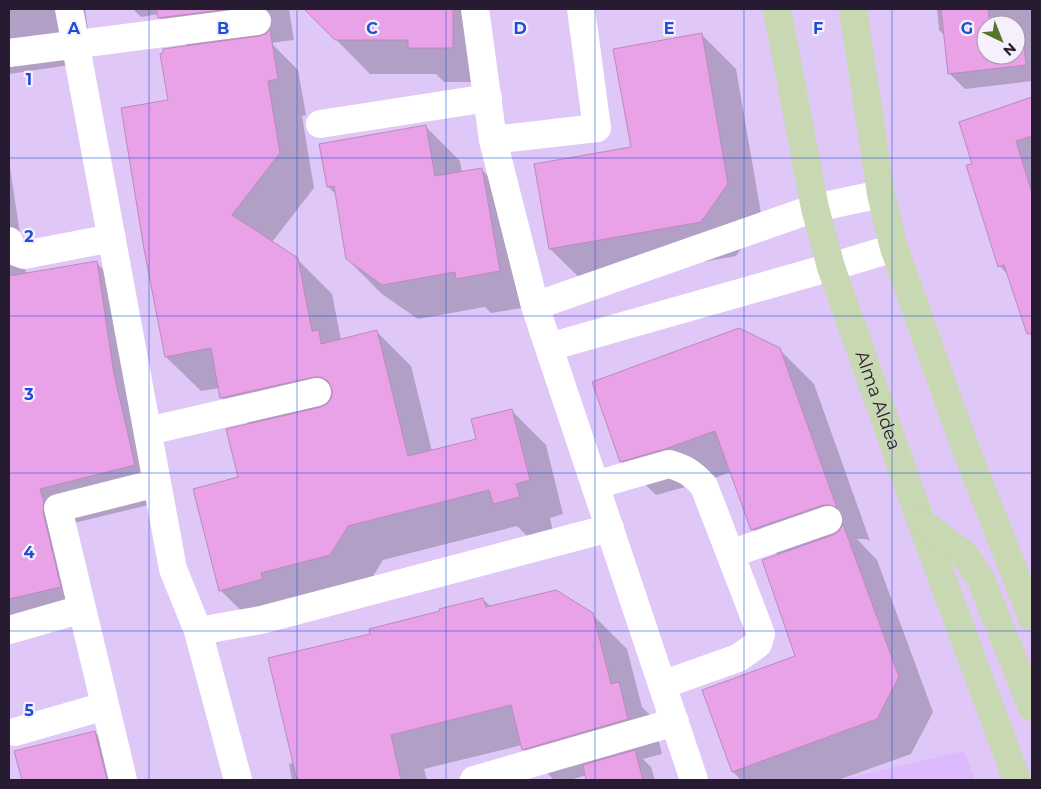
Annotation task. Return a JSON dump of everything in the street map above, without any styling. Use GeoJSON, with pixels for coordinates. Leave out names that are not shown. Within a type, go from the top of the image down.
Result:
{"type":"FeatureCollection","features":[{"type":"Feature","properties":{"kind":"main road","name":"Alma Aldea"},"geometry":{"type":"LineString","coordinates":[[777,9],[816,208],[831,267],[1010,779]]}},
{"type":"Feature","properties":{"kind":"main road"},"geometry":{"type":"LineString","coordinates":[[853,9],[880,194],[894,248],[965,446],[1032,617]]}},
{"type":"Feature","properties":{"kind":"main road"},"geometry":{"type":"LineString","coordinates":[[921,522],[964,554],[981,580],[1032,708]]}},
{"type":"Feature","properties":{"kind":"lane"},"geometry":{"type":"LineString","coordinates":[[69,9],[173,569],[198,631],[234,779]]}},
{"type":"Feature","properties":{"kind":"lane"},"geometry":{"type":"LineString","coordinates":[[475,9],[493,140],[535,306],[694,780]]}},
{"type":"Feature","properties":{"kind":"lane"},"geometry":{"type":"LineString","coordinates":[[493,140],[597,128],[581,9]]}},
{"type":"Feature","properties":{"kind":"lane"},"geometry":{"type":"LineString","coordinates":[[9,53],[257,21]]}},
{"type":"Feature","properties":{"kind":"lane"},"geometry":{"type":"LineString","coordinates":[[320,124],[488,98]]}},
{"type":"Feature","properties":{"kind":"lane"},"geometry":{"type":"LineString","coordinates":[[535,306],[816,208],[880,194]]}},
{"type":"Feature","properties":{"kind":"lane"},"geometry":{"type":"LineString","coordinates":[[9,241],[10,247],[14,251],[24,255],[112,238]]}},
{"type":"Feature","properties":{"kind":"lane"},"geometry":{"type":"LineString","coordinates":[[549,347],[894,248]]}},
{"type":"Feature","properties":{"kind":"lane"},"geometry":{"type":"LineString","coordinates":[[148,431],[317,392]]}},
{"type":"Feature","properties":{"kind":"lane"},"geometry":{"type":"LineString","coordinates":[[596,485],[669,464],[693,473],[704,486],[760,634],[758,644],[738,658],[662,684]]}},
{"type":"Feature","properties":{"kind":"lane"},"geometry":{"type":"LineString","coordinates":[[123,780],[58,508],[157,483]]}},
{"type":"Feature","properties":{"kind":"lane"},"geometry":{"type":"LineString","coordinates":[[730,554],[828,520]]}},
{"type":"Feature","properties":{"kind":"lane"},"geometry":{"type":"LineString","coordinates":[[198,631],[261,620],[610,528]]}},
{"type":"Feature","properties":{"kind":"lane"},"geometry":{"type":"LineString","coordinates":[[9,630],[82,610]]}},
{"type":"Feature","properties":{"kind":"lane"},"geometry":{"type":"LineString","coordinates":[[15,732],[105,706]]}},
{"type":"Feature","properties":{"kind":"lane"},"geometry":{"type":"LineString","coordinates":[[474,780],[675,722]]}},
{"type":"Feature","properties":{"kind":"shaded area"},"geometry":{"type":"Polygon","coordinates":[[[964,751],[975,780],[840,780],[964,751]]]}},
{"type":"Feature","properties":{"kind":"building"},"geometry":{"type":"Polygon","coordinates":[[[156,9],[230,9],[158,18],[156,9]]]}},
{"type":"Feature","properties":{"kind":"building"},"geometry":{"type":"Polygon","coordinates":[[[304,9],[453,9],[453,48],[408,48],[408,40],[335,40],[304,9]]]}},
{"type":"Feature","properties":{"kind":"building"},"geometry":{"type":"Polygon","coordinates":[[[941,9],[988,9],[989,15],[976,15],[976,65],[1026,65],[948,74],[941,9]]]}},
{"type":"Feature","properties":{"kind":"building"},"geometry":{"type":"Polygon","coordinates":[[[270,29],[278,79],[268,81],[280,153],[232,215],[298,258],[312,331],[319,330],[321,344],[377,330],[408,456],[476,439],[471,419],[512,409],[530,480],[516,484],[520,497],[493,504],[489,490],[348,526],[330,555],[261,573],[263,579],[219,591],[193,489],[238,477],[226,429],[321,407],[328,403],[332,396],[332,389],[328,381],[321,377],[314,377],[220,398],[211,348],[165,357],[144,249],[121,108],[168,100],[160,54],[163,53],[163,49],[259,36],[266,34],[270,29]]]}},
{"type":"Feature","properties":{"kind":"building"},"geometry":{"type":"Polygon","coordinates":[[[702,33],[728,184],[701,222],[549,249],[534,164],[631,147],[613,49],[702,33]]]}},
{"type":"Feature","properties":{"kind":"building"},"geometry":{"type":"Polygon","coordinates":[[[1032,97],[1032,136],[1016,141],[1032,193],[1032,333],[1027,334],[1004,265],[998,267],[966,165],[972,164],[959,122],[1032,97]]]}},
{"type":"Feature","properties":{"kind":"building"},"geometry":{"type":"Polygon","coordinates":[[[426,125],[435,176],[482,168],[500,271],[456,279],[455,272],[382,285],[346,259],[334,186],[327,187],[319,144],[426,125]]]}},
{"type":"Feature","properties":{"kind":"building"},"geometry":{"type":"Polygon","coordinates":[[[97,261],[114,374],[135,465],[40,489],[44,502],[43,512],[61,587],[9,599],[9,276],[97,261]]]}},
{"type":"Feature","properties":{"kind":"building"},"geometry":{"type":"Polygon","coordinates":[[[739,328],[780,348],[837,508],[823,505],[751,530],[715,431],[665,449],[620,462],[592,382],[739,328]]]}},
{"type":"Feature","properties":{"kind":"building"},"geometry":{"type":"Polygon","coordinates":[[[843,524],[899,677],[877,719],[732,772],[702,690],[795,656],[762,560],[833,535],[839,531],[843,524]]]}},
{"type":"Feature","properties":{"kind":"building"},"geometry":{"type":"Polygon","coordinates":[[[556,590],[593,613],[611,684],[619,682],[628,719],[522,750],[511,705],[391,735],[401,780],[297,780],[268,658],[370,634],[369,629],[483,598],[486,607],[556,590]]]}},
{"type":"Feature","properties":{"kind":"building"},"geometry":{"type":"Polygon","coordinates":[[[95,731],[107,780],[22,780],[14,751],[95,731]]]}},
{"type":"Feature","properties":{"kind":"building"},"geometry":{"type":"Polygon","coordinates":[[[635,750],[643,780],[586,780],[583,765],[635,750]]]}}]}
